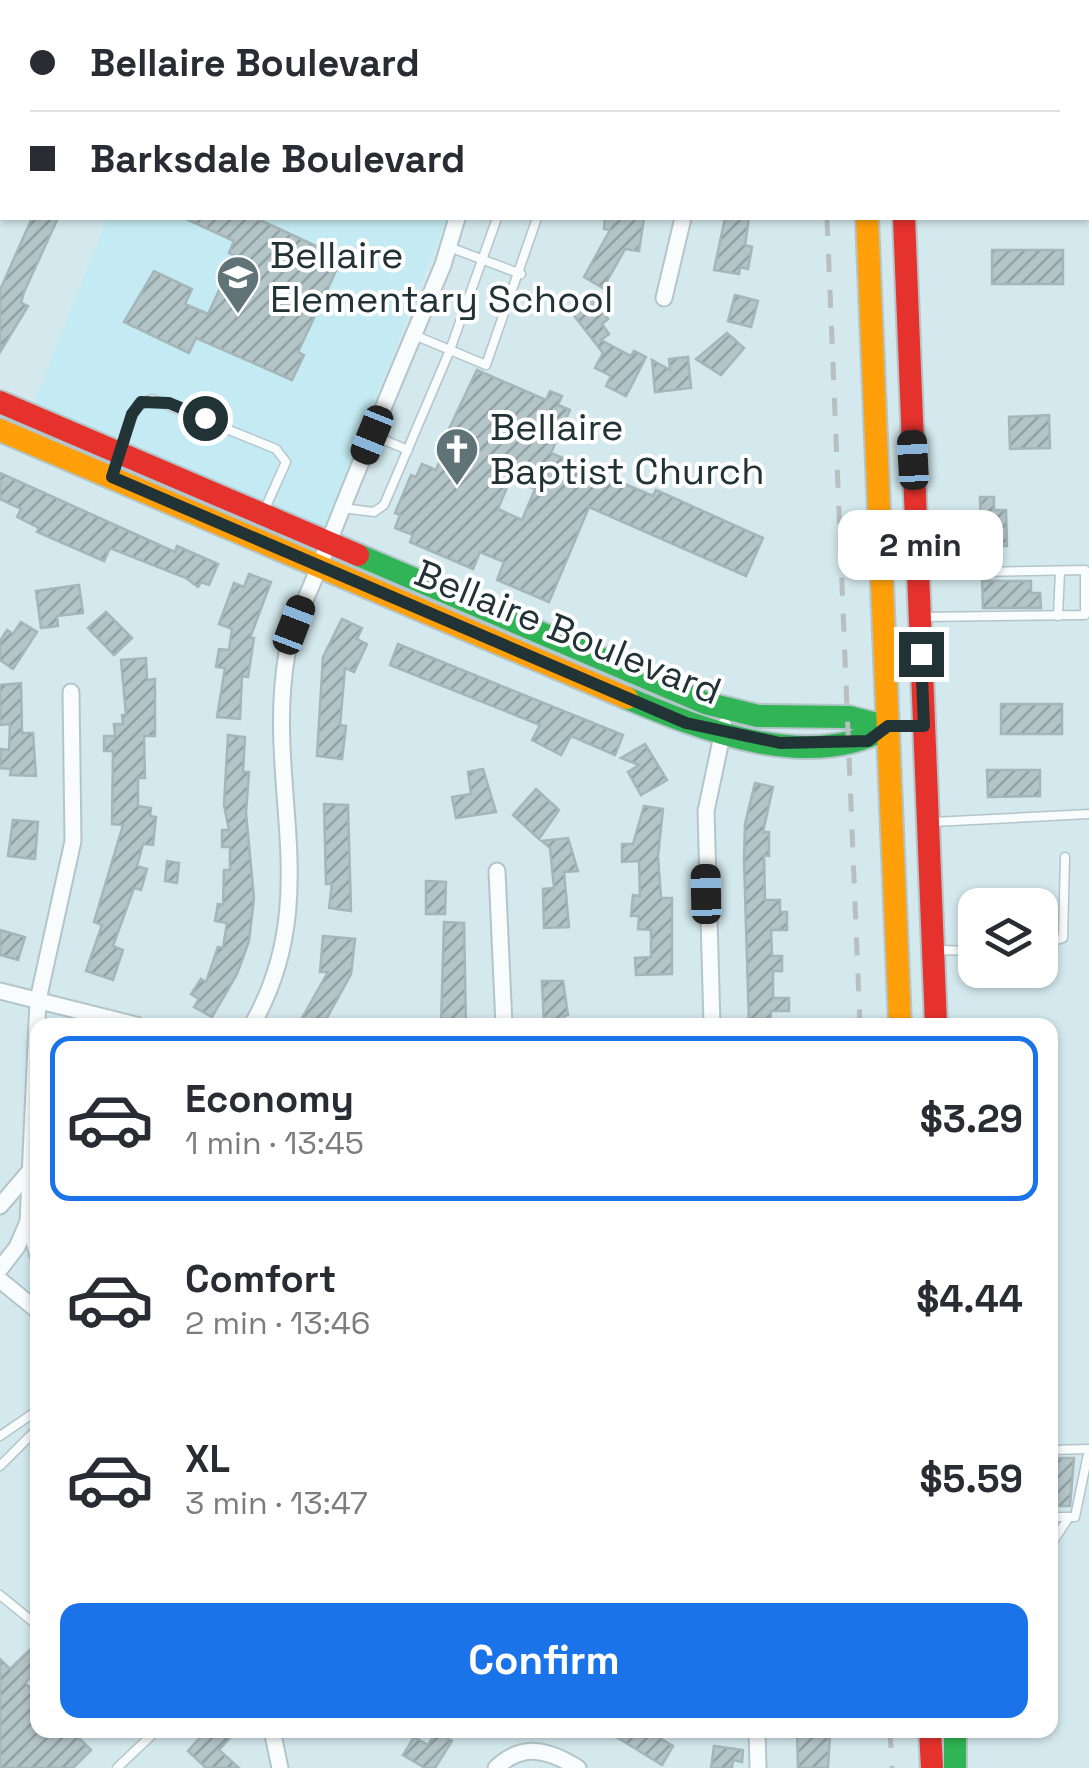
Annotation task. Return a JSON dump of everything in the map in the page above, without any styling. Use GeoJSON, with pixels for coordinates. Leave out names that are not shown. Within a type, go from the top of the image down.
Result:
{"type":"FeatureCollection","features":[{"type":"Feature","properties":{"kind":"street"},"geometry":{"type":"LineString","coordinates":[[256,1018],[272,988],[288,930],[283,696],[294,625],[414,335],[456,220]]}},
{"type":"Feature","properties":{"kind":"street"},"geometry":{"type":"LineString","coordinates":[[664,298],[683,220]]}},
{"type":"Feature","properties":{"kind":"street"},"geometry":{"type":"LineString","coordinates":[[868,220],[900,1018]]}},
{"type":"Feature","properties":{"kind":"street"},"geometry":{"type":"LineString","coordinates":[[904,220],[936,1018]]}},
{"type":"Feature","properties":{"kind":"street","name":"Bellaire Boulevard"},"geometry":{"type":"LineString","coordinates":[[0,402],[116,466],[319,567],[599,686],[725,722],[780,743],[868,741],[888,726],[924,726]]}},
{"type":"Feature","properties":{"kind":"street","name":"Bellaire Boulevard"},"geometry":{"type":"LineString","coordinates":[[0,430],[262,515],[610,664],[725,722]]}},
{"type":"Feature","properties":{"kind":"street"},"geometry":{"type":"LineString","coordinates":[[517,651],[527,628]]}},
{"type":"Feature","properties":{"kind":"street"},"geometry":{"type":"LineString","coordinates":[[599,686],[610,664]]}},
{"type":"Feature","properties":{"kind":"street"},"geometry":{"type":"LineString","coordinates":[[37,1018],[73,841],[72,692]]}},
{"type":"Feature","properties":{"kind":"street"},"geometry":{"type":"LineString","coordinates":[[712,1018],[706,810],[725,722]]}},
{"type":"Feature","properties":{"kind":"street"},"geometry":{"type":"LineString","coordinates":[[498,872],[504,1018]]}},
{"type":"Feature","properties":{"kind":"street"},"geometry":{"type":"LineString","coordinates":[[0,991],[109,1018]]}},
{"type":"Feature","properties":{"kind":"street"},"geometry":{"type":"LineString","coordinates":[[30,1153],[30,1229]]}},
{"type":"Feature","properties":{"kind":"street"},"geometry":{"type":"LineString","coordinates":[[0,1206],[29,1172]]}},
{"type":"Feature","properties":{"kind":"street"},"geometry":{"type":"LineString","coordinates":[[0,1269],[28,1222]]}},
{"type":"Feature","properties":{"kind":"street"},"geometry":{"type":"LineString","coordinates":[[0,1280],[30,1304]]}},
{"type":"Feature","properties":{"kind":"street"},"geometry":{"type":"LineString","coordinates":[[274,1738],[280,1768]]}},
{"type":"Feature","properties":{"kind":"street"},"geometry":{"type":"LineString","coordinates":[[757,1738],[758,1768]]}},
{"type":"Feature","properties":{"kind":"street"},"geometry":{"type":"LineString","coordinates":[[496,1768],[506,1758],[538,1750],[578,1768]]}},
{"type":"Feature","properties":{"kind":"street"},"geometry":{"type":"LineString","coordinates":[[931,1750],[955,1750]]}},
{"type":"Feature","properties":{"kind":"lane"},"geometry":{"type":"LineString","coordinates":[[342,508],[374,512],[384,505],[450,350],[496,220]]}},
{"type":"Feature","properties":{"kind":"lane"},"geometry":{"type":"LineString","coordinates":[[414,335],[486,365],[521,274],[536,220]]}},
{"type":"Feature","properties":{"kind":"lane"},"geometry":{"type":"LineString","coordinates":[[449,246],[521,274]]}},
{"type":"Feature","properties":{"kind":"lane"},"geometry":{"type":"LineString","coordinates":[[116,466],[132,414],[141,402],[169,403],[282,456],[286,462],[262,515]]}},
{"type":"Feature","properties":{"kind":"lane"},"geometry":{"type":"LineString","coordinates":[[372,435],[408,450]]}},
{"type":"Feature","properties":{"kind":"lane"},"geometry":{"type":"LineString","coordinates":[[918,574],[1085,570],[1085,616],[920,618]]}},
{"type":"Feature","properties":{"kind":"lane"},"geometry":{"type":"LineString","coordinates":[[1058,616],[1060,571]]}},
{"type":"Feature","properties":{"kind":"lane"},"geometry":{"type":"LineString","coordinates":[[928,823],[1089,814]]}},
{"type":"Feature","properties":{"kind":"lane"},"geometry":{"type":"LineString","coordinates":[[1058,940],[1063,938],[1065,857]]}},
{"type":"Feature","properties":{"kind":"lane"},"geometry":{"type":"LineString","coordinates":[[933,950],[958,951]]}},
{"type":"Feature","properties":{"kind":"lane"},"geometry":{"type":"LineString","coordinates":[[0,1436],[30,1415]]}},
{"type":"Feature","properties":{"kind":"lane"},"geometry":{"type":"LineString","coordinates":[[0,1466],[30,1436]]}},
{"type":"Feature","properties":{"kind":"lane"},"geometry":{"type":"LineString","coordinates":[[1058,1450],[1089,1449],[1075,1516],[1058,1516]]}},
{"type":"Feature","properties":{"kind":"lane"},"geometry":{"type":"LineString","coordinates":[[1058,1533],[1068,1517]]}},
{"type":"Feature","properties":{"kind":"lane"},"geometry":{"type":"LineString","coordinates":[[0,1595],[30,1619]]}},
{"type":"Feature","properties":{"kind":"lane"},"geometry":{"type":"LineString","coordinates":[[117,1768],[149,1738]]}},
{"type":"Feature","properties":{"kind":"shaded area","name":"Bellaire Elementary School"},"geometry":{"type":"Polygon","coordinates":[[[106,220],[446,220],[320,537],[30,413],[106,220]]]}},
{"type":"Feature","properties":{"kind":"building"},"geometry":{"type":"Polygon","coordinates":[[[31,220],[57,220],[24,292],[21,303],[28,306],[0,352],[0,290],[31,220]]]}},
{"type":"Feature","properties":{"kind":"building"},"geometry":{"type":"Polygon","coordinates":[[[188,220],[260,220],[342,258],[298,352],[304,355],[292,380],[196,338],[189,353],[124,322],[154,271],[192,289],[185,304],[208,314],[235,256],[229,253],[234,241],[188,220]]]}},
{"type":"Feature","properties":{"kind":"building"},"geometry":{"type":"Polygon","coordinates":[[[605,220],[644,220],[639,251],[625,249],[603,288],[584,277],[610,230],[604,229],[605,220]]]}},
{"type":"Feature","properties":{"kind":"building"},"geometry":{"type":"Polygon","coordinates":[[[725,220],[749,220],[745,245],[752,247],[748,269],[740,267],[739,274],[714,270],[725,220]]]}},
{"type":"Feature","properties":{"kind":"building"},"geometry":{"type":"Polygon","coordinates":[[[992,250],[1063,250],[1063,284],[992,284],[992,250]]]}},
{"type":"Feature","properties":{"kind":"building"},"geometry":{"type":"Polygon","coordinates":[[[735,295],[758,301],[751,327],[728,321],[735,295]]]}},
{"type":"Feature","properties":{"kind":"building"},"geometry":{"type":"Polygon","coordinates":[[[592,298],[608,319],[602,324],[609,334],[601,340],[631,356],[634,351],[646,357],[626,396],[606,386],[611,376],[595,368],[603,353],[572,313],[592,298]]]}},
{"type":"Feature","properties":{"kind":"building"},"geometry":{"type":"Polygon","coordinates":[[[727,333],[744,348],[721,375],[696,359],[727,333]]]}},
{"type":"Feature","properties":{"kind":"building"},"geometry":{"type":"Polygon","coordinates":[[[688,357],[691,388],[655,392],[652,360],[670,370],[669,359],[688,357]]]}},
{"type":"Feature","properties":{"kind":"building","name":"Bellaire Baptist Church"},"geometry":{"type":"Polygon","coordinates":[[[477,370],[546,400],[550,391],[562,396],[558,405],[570,410],[551,453],[653,496],[656,490],[763,538],[746,576],[589,507],[549,602],[497,580],[504,562],[480,552],[473,569],[410,542],[413,535],[395,528],[400,515],[395,513],[411,475],[416,477],[422,464],[436,470],[452,432],[449,429],[477,370]],[[511,478],[498,509],[522,520],[535,489],[511,478]]]}},
{"type":"Feature","properties":{"kind":"building"},"geometry":{"type":"Polygon","coordinates":[[[1049,415],[1050,448],[1010,449],[1009,417],[1049,415]]]}},
{"type":"Feature","properties":{"kind":"building"},"geometry":{"type":"Polygon","coordinates":[[[0,473],[175,552],[177,546],[218,564],[209,585],[201,582],[198,587],[186,578],[110,548],[104,561],[37,532],[39,528],[17,517],[21,509],[0,499],[0,473]]]}},
{"type":"Feature","properties":{"kind":"building"},"geometry":{"type":"Polygon","coordinates":[[[980,497],[994,497],[994,510],[1006,510],[1007,546],[981,546],[980,497]]]}},
{"type":"Feature","properties":{"kind":"building"},"geometry":{"type":"Polygon","coordinates":[[[249,574],[271,582],[250,638],[254,638],[248,677],[242,676],[240,719],[217,717],[225,668],[216,667],[219,649],[229,650],[232,629],[219,624],[234,583],[244,587],[249,574]]]}},
{"type":"Feature","properties":{"kind":"building"},"geometry":{"type":"Polygon","coordinates":[[[982,581],[1031,581],[1031,593],[1040,593],[1041,608],[983,608],[982,581]]]}},
{"type":"Feature","properties":{"kind":"building"},"geometry":{"type":"Polygon","coordinates":[[[79,585],[83,613],[57,616],[58,626],[41,628],[36,591],[79,585]]]}},
{"type":"Feature","properties":{"kind":"building"},"geometry":{"type":"Polygon","coordinates":[[[106,612],[132,638],[114,655],[88,628],[106,612]]]}},
{"type":"Feature","properties":{"kind":"building"},"geometry":{"type":"Polygon","coordinates":[[[342,619],[362,628],[357,639],[367,644],[354,672],[345,668],[340,725],[346,726],[342,759],[317,756],[323,657],[342,619]]]}},
{"type":"Feature","properties":{"kind":"building"},"geometry":{"type":"Polygon","coordinates":[[[21,622],[37,632],[13,669],[0,660],[0,641],[7,630],[13,634],[21,622]]]}},
{"type":"Feature","properties":{"kind":"building"},"geometry":{"type":"Polygon","coordinates":[[[398,644],[623,735],[615,755],[571,736],[561,755],[532,740],[540,725],[390,665],[398,644]]]}},
{"type":"Feature","properties":{"kind":"building"},"geometry":{"type":"Polygon","coordinates":[[[146,658],[147,680],[155,679],[155,736],[144,736],[145,778],[138,778],[138,806],[151,808],[150,816],[156,817],[153,845],[143,844],[137,866],[147,869],[141,890],[134,888],[113,946],[123,950],[113,980],[86,971],[102,925],[94,922],[123,825],[112,824],[113,751],[104,751],[104,736],[115,736],[114,724],[123,724],[122,715],[126,715],[121,660],[146,658]]]}},
{"type":"Feature","properties":{"kind":"building"},"geometry":{"type":"Polygon","coordinates":[[[21,683],[22,733],[33,733],[36,776],[10,775],[11,769],[0,768],[1,749],[9,750],[10,724],[0,725],[0,685],[21,683]]]}},
{"type":"Feature","properties":{"kind":"building"},"geometry":{"type":"Polygon","coordinates":[[[1001,704],[1062,704],[1062,734],[1001,734],[1001,704]]]}},
{"type":"Feature","properties":{"kind":"building"},"geometry":{"type":"Polygon","coordinates":[[[228,735],[245,737],[243,772],[249,772],[246,813],[254,898],[249,941],[237,974],[212,1017],[194,1007],[199,999],[191,994],[201,979],[206,982],[218,947],[223,948],[227,923],[215,921],[218,904],[223,905],[224,870],[230,870],[230,847],[222,847],[222,830],[229,830],[224,805],[228,735]]]}},
{"type":"Feature","properties":{"kind":"building"},"geometry":{"type":"Polygon","coordinates":[[[645,744],[667,780],[641,795],[628,772],[639,765],[621,758],[645,744]]]}},
{"type":"Feature","properties":{"kind":"building"},"geometry":{"type":"Polygon","coordinates":[[[483,769],[496,812],[456,818],[452,797],[471,794],[468,772],[483,769]]]}},
{"type":"Feature","properties":{"kind":"building"},"geometry":{"type":"Polygon","coordinates":[[[987,770],[1040,770],[1040,796],[988,797],[987,770]]]}},
{"type":"Feature","properties":{"kind":"building"},"geometry":{"type":"Polygon","coordinates":[[[755,783],[773,787],[763,832],[769,832],[769,856],[764,855],[765,900],[780,900],[780,912],[787,912],[787,930],[771,930],[772,956],[782,956],[782,971],[773,971],[773,998],[789,998],[789,1011],[771,1011],[770,1018],[749,1018],[745,824],[755,783]]]}},
{"type":"Feature","properties":{"kind":"building"},"geometry":{"type":"Polygon","coordinates":[[[536,789],[559,810],[539,839],[513,815],[536,789]]]}},
{"type":"Feature","properties":{"kind":"building"},"geometry":{"type":"Polygon","coordinates":[[[324,804],[348,805],[351,911],[329,908],[332,884],[326,884],[324,804]]]}},
{"type":"Feature","properties":{"kind":"building"},"geometry":{"type":"Polygon","coordinates":[[[644,806],[663,809],[658,856],[661,898],[672,898],[672,974],[636,975],[635,958],[651,957],[651,930],[638,929],[639,916],[631,916],[633,895],[640,896],[639,861],[622,862],[622,844],[633,844],[644,806]]]}},
{"type":"Feature","properties":{"kind":"building"},"geometry":{"type":"Polygon","coordinates":[[[13,820],[38,822],[35,859],[8,856],[13,820]]]}},
{"type":"Feature","properties":{"kind":"building"},"geometry":{"type":"Polygon","coordinates":[[[568,838],[578,871],[564,872],[569,927],[544,928],[543,889],[554,888],[550,848],[542,841],[568,838]]]}},
{"type":"Feature","properties":{"kind":"building"},"geometry":{"type":"Polygon","coordinates":[[[167,861],[179,863],[177,883],[165,881],[167,861]]]}},
{"type":"Feature","properties":{"kind":"building"},"geometry":{"type":"Polygon","coordinates":[[[426,881],[446,882],[445,914],[426,914],[426,881]]]}},
{"type":"Feature","properties":{"kind":"building"},"geometry":{"type":"Polygon","coordinates":[[[444,922],[464,923],[466,1018],[441,1018],[444,922]]]}},
{"type":"Feature","properties":{"kind":"building"},"geometry":{"type":"Polygon","coordinates":[[[0,930],[25,937],[18,960],[0,955],[0,930]]]}},
{"type":"Feature","properties":{"kind":"building"},"geometry":{"type":"Polygon","coordinates":[[[323,936],[355,939],[351,974],[327,1018],[302,1018],[328,972],[320,972],[323,936]]]}},
{"type":"Feature","properties":{"kind":"building"},"geometry":{"type":"Polygon","coordinates":[[[542,981],[563,981],[568,1015],[544,1018],[542,981]]]}},
{"type":"Feature","properties":{"kind":"building"},"geometry":{"type":"Polygon","coordinates":[[[1058,1458],[1074,1458],[1070,1506],[1058,1506],[1058,1458]]]}},
{"type":"Feature","properties":{"kind":"building"},"geometry":{"type":"Polygon","coordinates":[[[30,1650],[30,1678],[25,1683],[30,1688],[30,1738],[79,1738],[91,1750],[73,1768],[0,1768],[0,1659],[10,1669],[30,1650]]]}},
{"type":"Feature","properties":{"kind":"building"},"geometry":{"type":"Polygon","coordinates":[[[200,1738],[230,1738],[219,1750],[239,1768],[206,1768],[188,1751],[200,1738]]]}},
{"type":"Feature","properties":{"kind":"building"},"geometry":{"type":"Polygon","coordinates":[[[413,1738],[428,1745],[432,1738],[452,1741],[435,1768],[425,1768],[403,1755],[413,1738]]]}},
{"type":"Feature","properties":{"kind":"building"},"geometry":{"type":"Polygon","coordinates":[[[618,1738],[660,1738],[673,1746],[662,1765],[618,1738]]]}},
{"type":"Feature","properties":{"kind":"building"},"geometry":{"type":"Polygon","coordinates":[[[797,1738],[830,1738],[828,1768],[798,1768],[797,1738]]]}},
{"type":"Feature","properties":{"kind":"building"},"geometry":{"type":"Polygon","coordinates":[[[714,1746],[743,1750],[742,1762],[733,1760],[732,1768],[711,1768],[714,1746]]]}},
{"type":"Feature","properties":{"kind":"railway"},"geometry":{"type":"LineString","coordinates":[[827,220],[860,1018]]}},
{"type":"Feature","properties":{"kind":"railway"},"geometry":{"type":"LineString","coordinates":[[890,1738],[892,1768]]}},
{"type":"Feature","properties":{"kind":"traffic: fast"},"geometry":{"type":"LineString","coordinates":[[358,555],[705,703],[758,716],[849,717],[888,727],[858,740],[825,746],[791,746],[722,733],[627,698]]}},
{"type":"Feature","properties":{"kind":"traffic: fast"},"geometry":{"type":"LineString","coordinates":[[955,1738],[955,1768]]}},
{"type":"Feature","properties":{"kind":"traffic: slow"},"geometry":{"type":"LineString","coordinates":[[867,220],[900,1018]]}},
{"type":"Feature","properties":{"kind":"traffic: slow"},"geometry":{"type":"LineString","coordinates":[[0,430],[627,698]]}},
{"type":"Feature","properties":{"kind":"traffic: jam"},"geometry":{"type":"LineString","coordinates":[[904,220],[936,1018]]}},
{"type":"Feature","properties":{"kind":"traffic: jam"},"geometry":{"type":"LineString","coordinates":[[0,402],[358,555]]}},
{"type":"Feature","properties":{"kind":"traffic: jam"},"geometry":{"type":"LineString","coordinates":[[930,1738],[932,1768]]}},
{"type":"Feature","properties":{"kind":"place","name":"Bellaire Elementary School"},"geometry":{"type":"Point","coordinates":[238,315]}},
{"type":"Feature","properties":{"kind":"place","name":"Bellaire Baptist Church"},"geometry":{"type":"Point","coordinates":[457,487]}},
{"type":"Feature","properties":{"kind":"route"},"geometry":{"type":"LineString","coordinates":[[205,418],[169,403],[152,399],[141,402],[132,414],[112,477],[686,723],[722,734],[780,743],[868,741],[888,726],[924,726],[921,654]]}}]}
